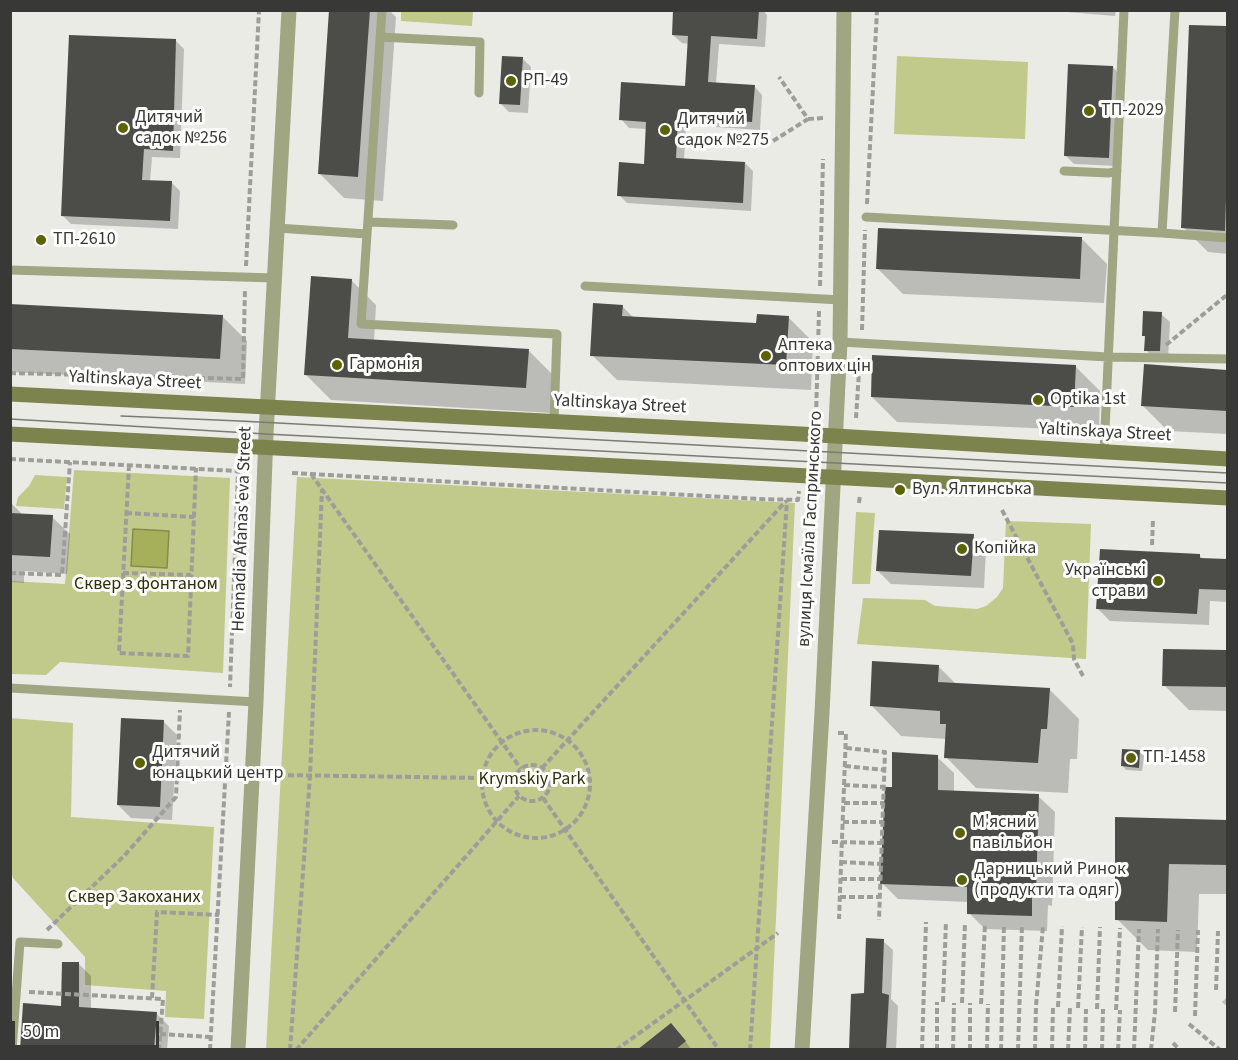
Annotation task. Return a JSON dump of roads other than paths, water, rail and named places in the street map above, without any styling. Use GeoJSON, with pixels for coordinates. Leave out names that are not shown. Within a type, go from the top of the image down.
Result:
{"type":"FeatureCollection","features":[{"type":"Feature","properties":{"kind":"street","name":"Hennadia Afanas'eva Street"},"geometry":{"type":"LineString","coordinates":[[238,1050],[256,702],[267,408],[288,10]]}},
{"type":"Feature","properties":{"kind":"street","name":"вулиця Ісмаїла Гаспринського"},"geometry":{"type":"LineString","coordinates":[[802,1050],[822,713],[840,342],[844,10]]}},
{"type":"Feature","properties":{"kind":"street","name":"Yaltinskaya Street"},"geometry":{"type":"LineString","coordinates":[[10,394],[834,436],[1227,459]]}},
{"type":"Feature","properties":{"kind":"street"},"geometry":{"type":"LineString","coordinates":[[10,434],[1227,498]]}},
{"type":"Feature","properties":{"kind":"lane"},"geometry":{"type":"LineString","coordinates":[[382,10],[361,324],[557,334],[554,422]]}},
{"type":"Feature","properties":{"kind":"lane"},"geometry":{"type":"LineString","coordinates":[[1104,452],[1124,10]]}},
{"type":"Feature","properties":{"kind":"lane"},"geometry":{"type":"LineString","coordinates":[[1162,233],[1175,10]]}},
{"type":"Feature","properties":{"kind":"lane"},"geometry":{"type":"LineString","coordinates":[[381,37],[480,42],[479,93]]}},
{"type":"Feature","properties":{"kind":"lane"},"geometry":{"type":"LineString","coordinates":[[1064,171],[1109,173],[1117,171]]}},
{"type":"Feature","properties":{"kind":"lane"},"geometry":{"type":"LineString","coordinates":[[866,217],[1227,238]]}},
{"type":"Feature","properties":{"kind":"lane"},"geometry":{"type":"LineString","coordinates":[[368,222],[453,225]]}},
{"type":"Feature","properties":{"kind":"lane"},"geometry":{"type":"LineString","coordinates":[[277,228],[367,234]]}},
{"type":"Feature","properties":{"kind":"lane"},"geometry":{"type":"LineString","coordinates":[[10,270],[274,278]]}},
{"type":"Feature","properties":{"kind":"lane"},"geometry":{"type":"LineString","coordinates":[[585,286],[841,300]]}},
{"type":"Feature","properties":{"kind":"lane"},"geometry":{"type":"LineString","coordinates":[[840,342],[1108,357],[1227,359]]}},
{"type":"Feature","properties":{"kind":"lane"},"geometry":{"type":"LineString","coordinates":[[10,688],[256,702]]}},
{"type":"Feature","properties":{"kind":"lane"},"geometry":{"type":"LineString","coordinates":[[12,1050],[20,942],[58,944]]}},
{"type":"Feature","properties":{"kind":"tram line"},"geometry":{"type":"LineString","coordinates":[[121,416],[1228,473]]}},
{"type":"Feature","properties":{"kind":"tram line"},"geometry":{"type":"LineString","coordinates":[[10,419],[1228,483]]}},
{"type":"Feature","properties":{"kind":"place","name":"РП-49"},"geometry":{"type":"Point","coordinates":[511,81]}},
{"type":"Feature","properties":{"kind":"place","name":"ТП-2029"},"geometry":{"type":"Point","coordinates":[1089,111]}},
{"type":"Feature","properties":{"kind":"place","name":"Дитячий садок №256"},"geometry":{"type":"Point","coordinates":[123,128]}},
{"type":"Feature","properties":{"kind":"place","name":"Дитячий садок №275"},"geometry":{"type":"Point","coordinates":[665,130]}},
{"type":"Feature","properties":{"kind":"place","name":"ТП-2610"},"geometry":{"type":"Point","coordinates":[41,240]}},
{"type":"Feature","properties":{"kind":"place","name":"Аптека оптових цін"},"geometry":{"type":"Point","coordinates":[766,356]}},
{"type":"Feature","properties":{"kind":"place","name":"Гармонія"},"geometry":{"type":"Point","coordinates":[337,365]}},
{"type":"Feature","properties":{"kind":"place","name":"Оptika 1st"},"geometry":{"type":"Point","coordinates":[1038,400]}},
{"type":"Feature","properties":{"kind":"place","name":"Вул. Ялтинська"},"geometry":{"type":"Point","coordinates":[900,490]}},
{"type":"Feature","properties":{"kind":"place","name":"Копійка"},"geometry":{"type":"Point","coordinates":[962,549]}},
{"type":"Feature","properties":{"kind":"place","name":"Українські страви"},"geometry":{"type":"Point","coordinates":[1158,581]}},
{"type":"Feature","properties":{"kind":"place","name":"ТП-1458"},"geometry":{"type":"Point","coordinates":[1131,758]}},
{"type":"Feature","properties":{"kind":"place","name":"Дитячий юнацький центр"},"geometry":{"type":"Point","coordinates":[140,763]}},
{"type":"Feature","properties":{"kind":"place","name":"М'ясний павільйон"},"geometry":{"type":"Point","coordinates":[960,833]}},
{"type":"Feature","properties":{"kind":"place","name":"Дарницький Ринок (продукти та одяг)"},"geometry":{"type":"Point","coordinates":[962,880]}},
{"type":"Feature","properties":{"kind":"park label","name":"Сквер з фонтаном"},"geometry":{"type":"Point","coordinates":[146,585]}},
{"type":"Feature","properties":{"kind":"park label","name":"Krymskiy Park"},"geometry":{"type":"Point","coordinates":[532,780]}},
{"type":"Feature","properties":{"kind":"park label","name":"Сквер Закоханих"},"geometry":{"type":"Point","coordinates":[134,898]}}]}
